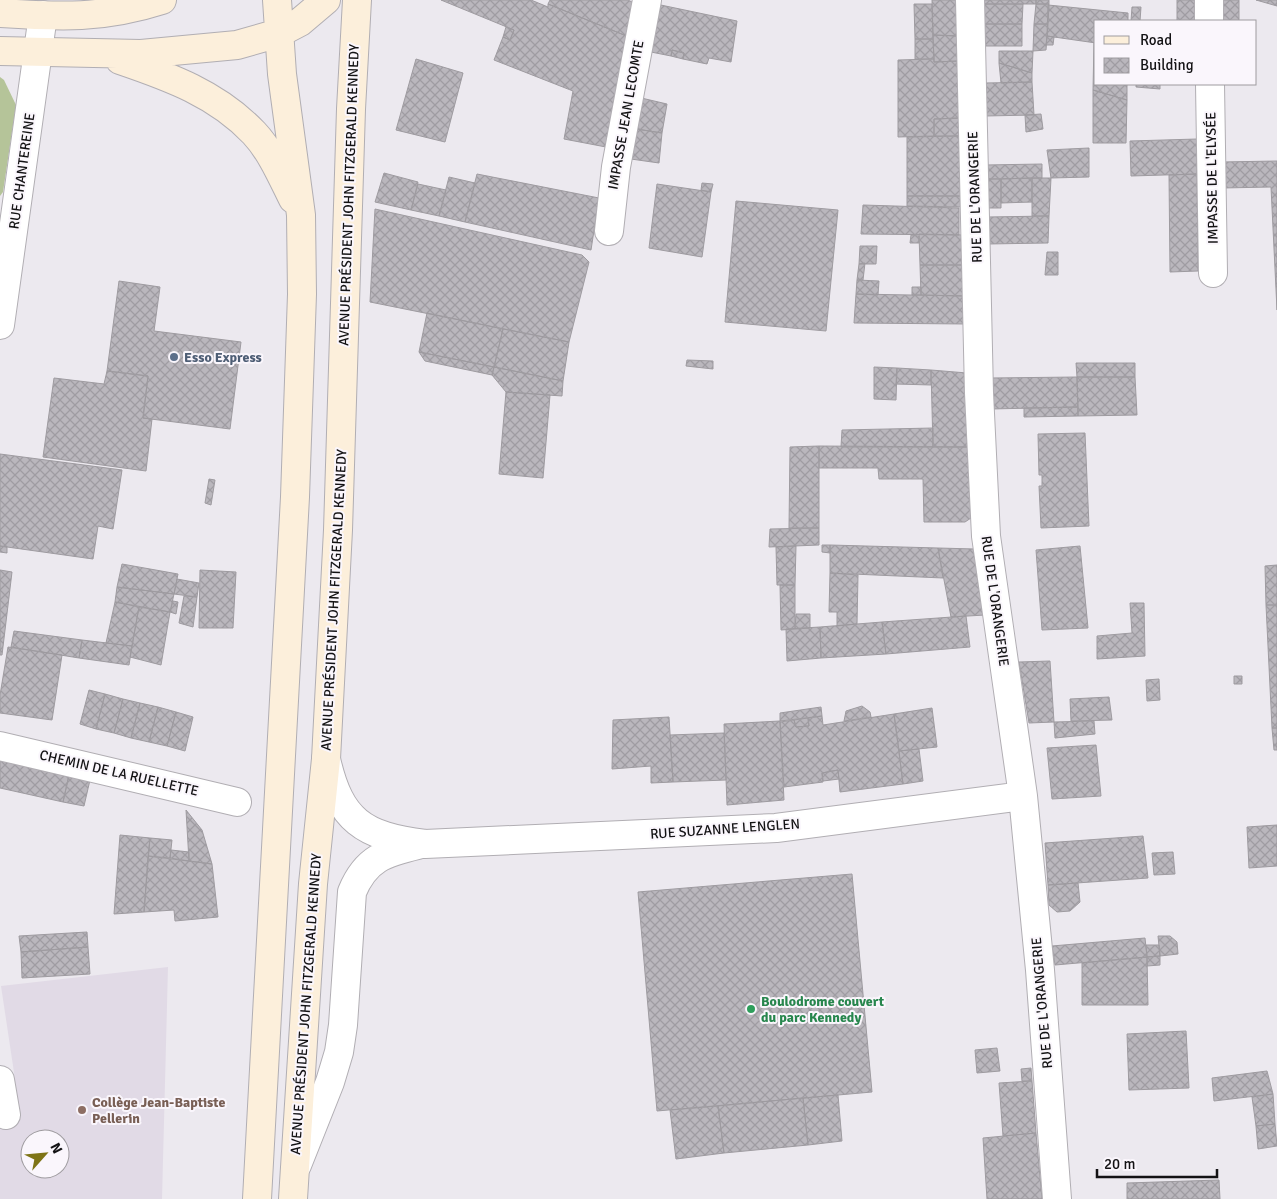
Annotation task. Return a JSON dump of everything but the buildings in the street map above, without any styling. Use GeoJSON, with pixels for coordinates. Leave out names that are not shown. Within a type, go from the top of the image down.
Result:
{"type":"FeatureCollection","features":[{"type":"Feature","properties":{"kind":"main road"},"geometry":{"type":"LineString","coordinates":[[0,13],[43,16],[113,14],[162,0]]}},
{"type":"Feature","properties":{"kind":"main road"},"geometry":{"type":"LineString","coordinates":[[257,1199],[299,398],[302,262],[301,215],[279,33],[277,0]]}},
{"type":"Feature","properties":{"kind":"main road"},"geometry":{"type":"LineString","coordinates":[[0,51],[38,54],[105,54],[209,49],[237,45],[279,33],[300,22],[326,0]]}},
{"type":"Feature","properties":{"kind":"main road","name":"AVENUE PRÉSIDENT JOHN FITZGERALD KENNEDY"},"geometry":{"type":"LineString","coordinates":[[293,1186],[313,884],[326,759],[338,530],[351,109],[357,0]]}},
{"type":"Feature","properties":{"kind":"main road"},"geometry":{"type":"LineString","coordinates":[[105,54],[190,86],[232,112],[255,134],[269,154],[301,215]]}},
{"type":"Feature","properties":{"kind":"street","name":"IMPASSE JEAN LECOMTE"},"geometry":{"type":"LineString","coordinates":[[609,230],[616,167],[647,0]]}},
{"type":"Feature","properties":{"kind":"street","name":"RUE DE L'ORANGERIE"},"geometry":{"type":"LineString","coordinates":[[970,0],[979,393],[986,536],[1023,796],[1040,970],[1057,1199]]}},
{"type":"Feature","properties":{"kind":"street"},"geometry":{"type":"LineString","coordinates":[[1209,0],[1209,20]]}},
{"type":"Feature","properties":{"kind":"street","name":"RUE CHANTEREINE"},"geometry":{"type":"LineString","coordinates":[[0,325],[8,216],[38,54],[43,16]]}},
{"type":"Feature","properties":{"kind":"street","name":"IMPASSE DE L'ELYSÉE"},"geometry":{"type":"LineString","coordinates":[[1210,85],[1213,273]]}},
{"type":"Feature","properties":{"kind":"street","name":"CHEMIN DE LA RUELLETTE"},"geometry":{"type":"LineString","coordinates":[[0,746],[237,802]]}},
{"type":"Feature","properties":{"kind":"street","name":"RUE SUZANNE LENGLEN"},"geometry":{"type":"LineString","coordinates":[[326,759],[332,785],[339,801],[363,827],[380,836],[424,844]]}},
{"type":"Feature","properties":{"kind":"street","name":"RUE SUZANNE LENGLEN"},"geometry":{"type":"LineString","coordinates":[[293,1186],[339,1052],[343,1025],[352,892],[358,878],[366,867],[378,858],[395,851],[424,844],[776,828],[1023,796]]}},
{"type":"Feature","properties":{"kind":"street"},"geometry":{"type":"LineString","coordinates":[[0,1080],[6,1115]]}},
{"type":"Feature","properties":{"kind":"shaded area","name":"Collège Jean-Baptiste Pellerin"},"geometry":{"type":"Polygon","coordinates":[[[168,967],[162,1199],[0,1199],[0,1080],[15,1079],[1,986],[168,967]]]}},
{"type":"Feature","properties":{"kind":"green space"},"geometry":{"type":"Polygon","coordinates":[[[0,77],[4,80],[16,105],[3,192],[0,196],[0,77]]]}},
{"type":"Feature","properties":{"kind":"place","name":"Esso Express"},"geometry":{"type":"Point","coordinates":[174,357]}},
{"type":"Feature","properties":{"kind":"place","name":"Boulodrome couvert du parc Kennedy"},"geometry":{"type":"Point","coordinates":[751,1009]}},
{"type":"Feature","properties":{"kind":"place","name":"Collège Jean-Baptiste Pellerin"},"geometry":{"type":"Point","coordinates":[82,1110]}}]}
